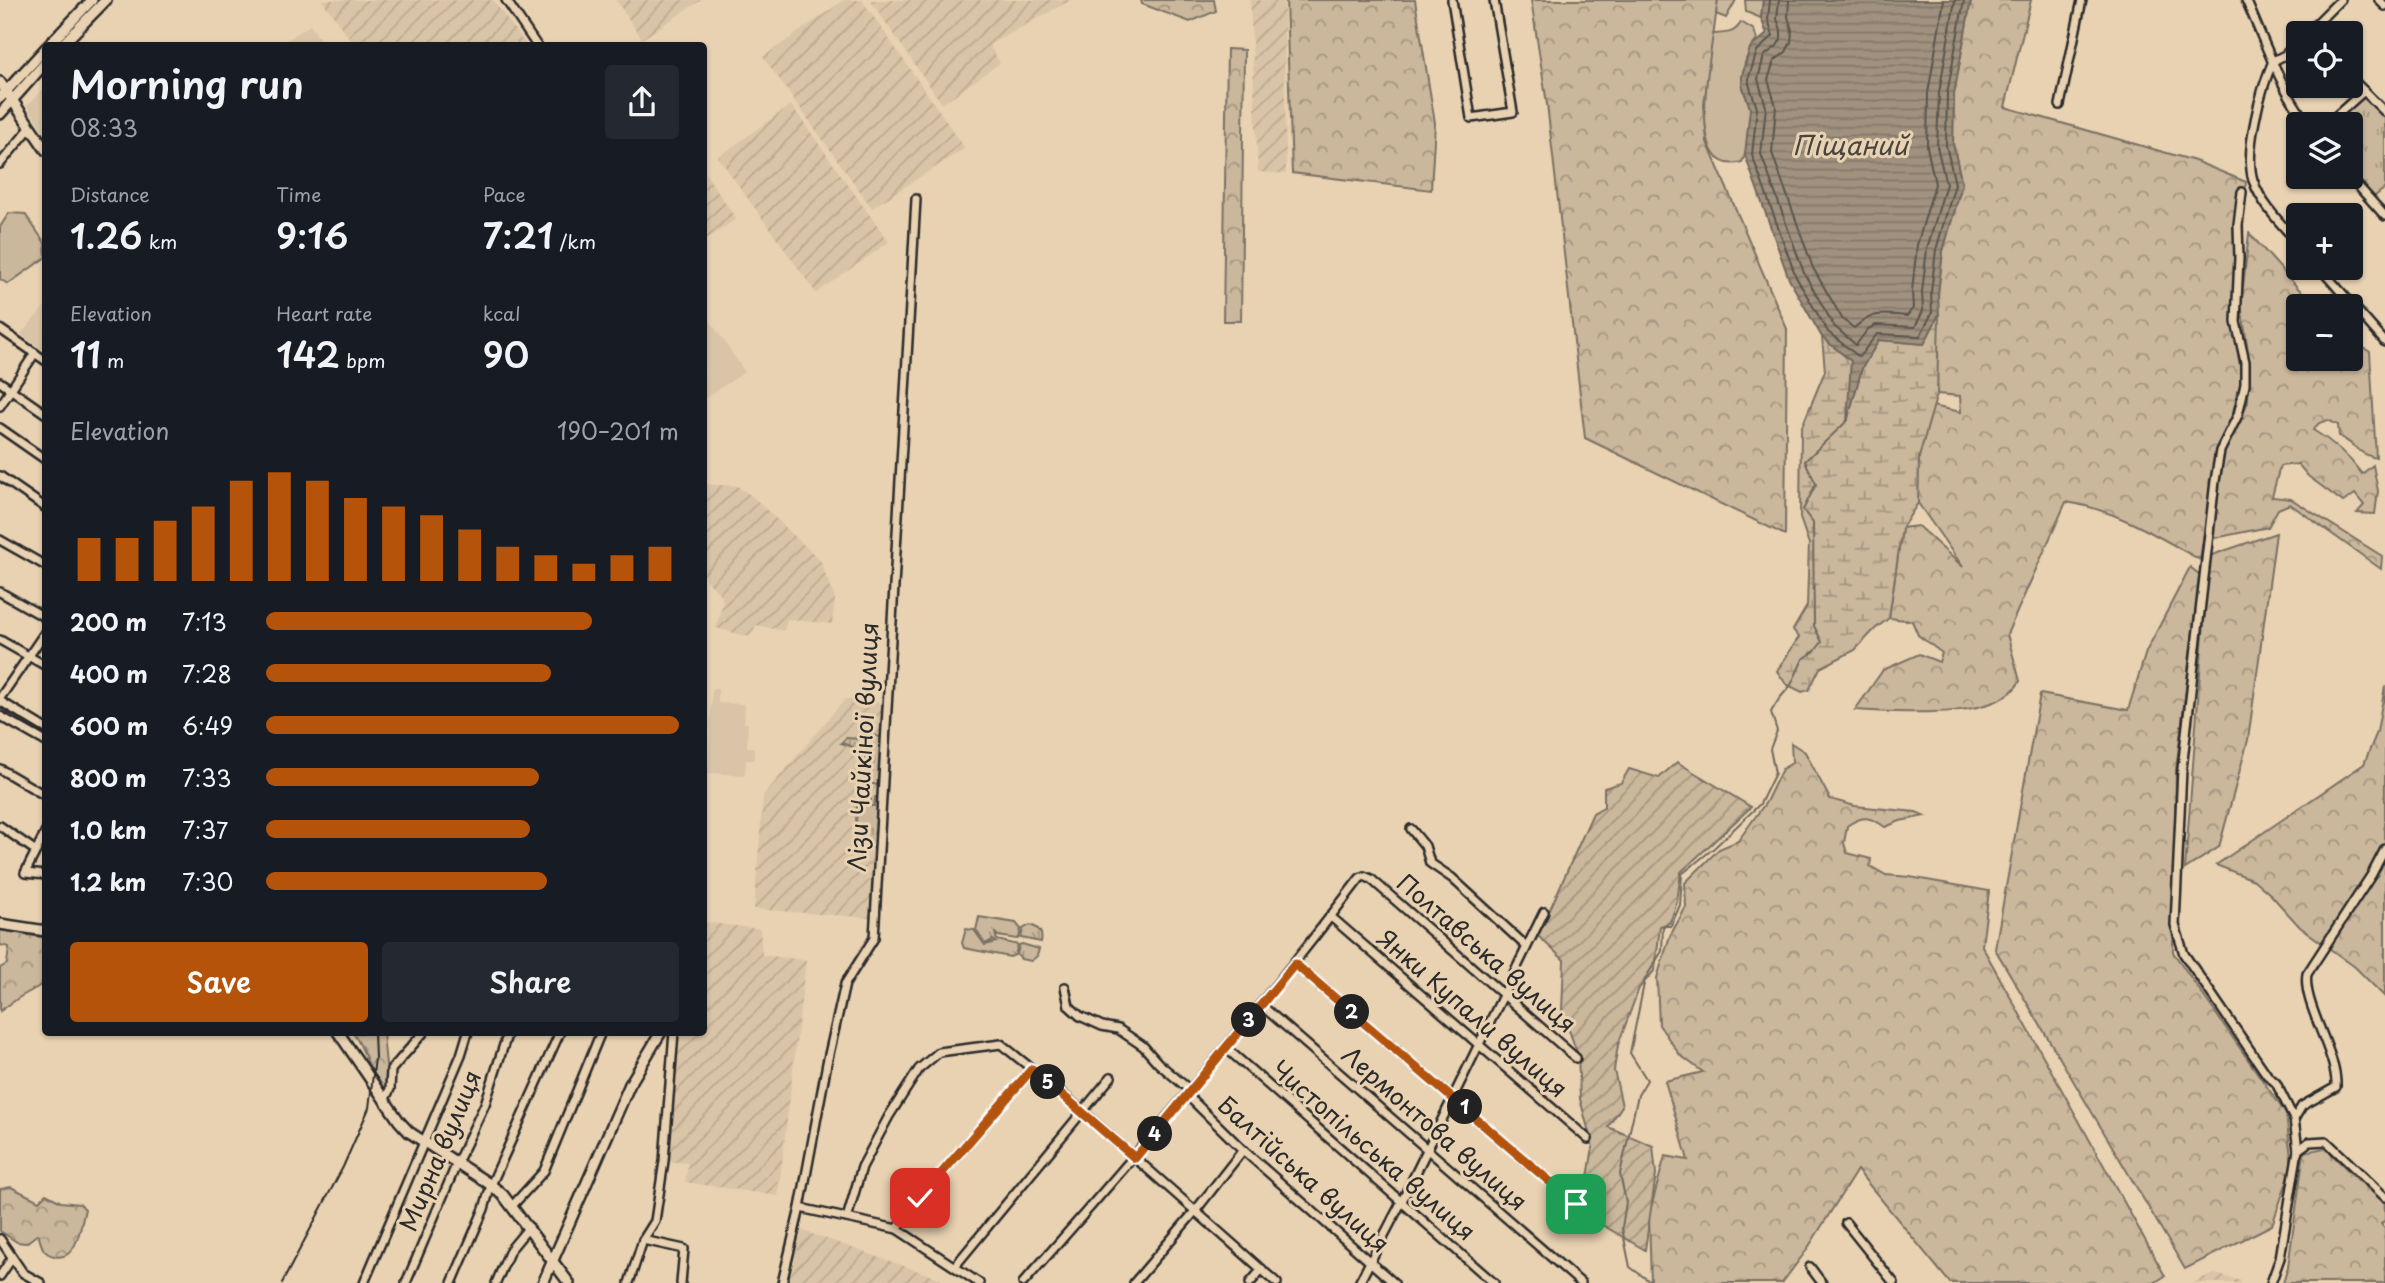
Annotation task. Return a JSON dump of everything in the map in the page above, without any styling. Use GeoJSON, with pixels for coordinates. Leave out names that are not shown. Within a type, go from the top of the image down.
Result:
{"type":"FeatureCollection","features":[{"type":"Feature","properties":{"kind":"main road"},"geometry":{"type":"LineString","coordinates":[[52,42],[92,0]]}},
{"type":"Feature","properties":{"kind":"main road"},"geometry":{"type":"LineString","coordinates":[[65,42],[106,0]]}},
{"type":"Feature","properties":{"kind":"main road"},"geometry":{"type":"LineString","coordinates":[[42,52],[2,90],[42,144]]}},
{"type":"Feature","properties":{"kind":"main road"},"geometry":{"type":"LineString","coordinates":[[0,114],[42,67]]}},
{"type":"Feature","properties":{"kind":"main road"},"geometry":{"type":"LineString","coordinates":[[0,924],[42,930]]}},
{"type":"Feature","properties":{"kind":"main road"},"geometry":{"type":"LineString","coordinates":[[341,1036],[384,1101],[409,1132],[491,1185],[513,1205],[569,1283]]}},
{"type":"Feature","properties":{"kind":"main road"},"geometry":{"type":"LineString","coordinates":[[543,1283],[630,1084],[659,1036]]}},
{"type":"Feature","properties":{"kind":"street"},"geometry":{"type":"LineString","coordinates":[[506,0],[534,42]]}},
{"type":"Feature","properties":{"kind":"street"},"geometry":{"type":"LineString","coordinates":[[1452,0],[1471,118],[1513,112],[1494,0]]}},
{"type":"Feature","properties":{"kind":"street"},"geometry":{"type":"LineString","coordinates":[[2060,105],[2082,0]]}},
{"type":"Feature","properties":{"kind":"street"},"geometry":{"type":"LineString","coordinates":[[2246,0],[2298,112]]}},
{"type":"Feature","properties":{"kind":"street"},"geometry":{"type":"LineString","coordinates":[[2319,21],[2340,0]]}},
{"type":"Feature","properties":{"kind":"street"},"geometry":{"type":"LineString","coordinates":[[2379,0],[2385,6]]}},
{"type":"Feature","properties":{"kind":"street"},"geometry":{"type":"LineString","coordinates":[[2286,54],[2273,61],[2261,98],[2252,153],[2252,177],[2265,203],[2286,228]]}},
{"type":"Feature","properties":{"kind":"street"},"geometry":{"type":"LineString","coordinates":[[2341,112],[2364,92],[2385,112]]}},
{"type":"Feature","properties":{"kind":"street"},"geometry":{"type":"LineString","coordinates":[[0,164],[30,128]]}},
{"type":"Feature","properties":{"kind":"street"},"geometry":{"type":"LineString","coordinates":[[2361,189],[2385,216]]}},
{"type":"Feature","properties":{"kind":"street"},"geometry":{"type":"LineString","coordinates":[[2242,192],[2238,225],[2236,322],[2245,362],[2245,384],[2238,415],[2220,451],[2215,481],[2182,769],[2179,887],[2175,925],[2184,954],[2267,1075],[2276,1083],[2294,1119],[2298,1150],[2280,1258],[2271,1283]]}},
{"type":"Feature","properties":{"kind":"street","name":"Лізи Чайкіної вулиця"},"geometry":{"type":"LineString","coordinates":[[782,1283],[800,1208],[845,984],[874,938],[916,199]]}},
{"type":"Feature","properties":{"kind":"street"},"geometry":{"type":"LineString","coordinates":[[2331,280],[2385,342]]}},
{"type":"Feature","properties":{"kind":"street"},"geometry":{"type":"LineString","coordinates":[[0,329],[42,358]]}},
{"type":"Feature","properties":{"kind":"street"},"geometry":{"type":"LineString","coordinates":[[0,406],[35,353]]}},
{"type":"Feature","properties":{"kind":"street"},"geometry":{"type":"LineString","coordinates":[[0,382],[42,411]]}},
{"type":"Feature","properties":{"kind":"street"},"geometry":{"type":"LineString","coordinates":[[0,428],[42,457]]}},
{"type":"Feature","properties":{"kind":"street"},"geometry":{"type":"LineString","coordinates":[[0,476],[42,505]]}},
{"type":"Feature","properties":{"kind":"street"},"geometry":{"type":"LineString","coordinates":[[0,540],[42,564]]}},
{"type":"Feature","properties":{"kind":"street"},"geometry":{"type":"LineString","coordinates":[[0,592],[42,616]]}},
{"type":"Feature","properties":{"kind":"street"},"geometry":{"type":"LineString","coordinates":[[42,637],[0,700],[42,726]]}},
{"type":"Feature","properties":{"kind":"street"},"geometry":{"type":"LineString","coordinates":[[0,640],[42,664]]}},
{"type":"Feature","properties":{"kind":"street"},"geometry":{"type":"LineString","coordinates":[[0,716],[42,740]]}},
{"type":"Feature","properties":{"kind":"street"},"geometry":{"type":"LineString","coordinates":[[0,769],[42,794]]}},
{"type":"Feature","properties":{"kind":"street"},"geometry":{"type":"LineString","coordinates":[[0,826],[36,851]]}},
{"type":"Feature","properties":{"kind":"street"},"geometry":{"type":"LineString","coordinates":[[1411,829],[1425,846],[1430,863],[1452,878],[1526,946]]}},
{"type":"Feature","properties":{"kind":"street"},"geometry":{"type":"LineString","coordinates":[[42,839],[25,873],[42,875]]}},
{"type":"Feature","properties":{"kind":"street"},"geometry":{"type":"LineString","coordinates":[[2294,1119],[2302,1106],[2336,1087],[2329,1053],[2307,986],[2307,974],[2372,874],[2385,849]]}},
{"type":"Feature","properties":{"kind":"street","name":"Полтавська вулиця"},"geometry":{"type":"LineString","coordinates":[[1330,916],[1360,878],[1364,876],[1371,879],[1576,1058]]}},
{"type":"Feature","properties":{"kind":"street"},"geometry":{"type":"LineString","coordinates":[[1359,1283],[1454,1098],[1544,912]]}},
{"type":"Feature","properties":{"kind":"street"},"geometry":{"type":"LineString","coordinates":[[1023,1283],[1135,1158],[1295,964],[1330,916]]}},
{"type":"Feature","properties":{"kind":"street","name":"Янки Купали вулиця"},"geometry":{"type":"LineString","coordinates":[[1330,916],[1588,1139]]}},
{"type":"Feature","properties":{"kind":"street"},"geometry":{"type":"LineString","coordinates":[[1295,964],[1576,1204]]}},
{"type":"Feature","properties":{"kind":"street","name":"Балтійська вулиця"},"geometry":{"type":"LineString","coordinates":[[1065,987],[1069,1006],[1080,1016],[1102,1026],[1118,1029],[1143,1046],[1243,1150],[1394,1283]]}},
{"type":"Feature","properties":{"kind":"street","name":"Лермонтова вулиця"},"geometry":{"type":"LineString","coordinates":[[1261,1005],[1581,1283]]}},
{"type":"Feature","properties":{"kind":"street"},"geometry":{"type":"LineString","coordinates":[[384,1101],[390,1089],[391,1070],[421,1036]]}},
{"type":"Feature","properties":{"kind":"street"},"geometry":{"type":"LineString","coordinates":[[364,1283],[467,1036]]}},
{"type":"Feature","properties":{"kind":"street","name":"Мирна вулиця"},"geometry":{"type":"LineString","coordinates":[[406,1283],[485,1104],[508,1036]]}},
{"type":"Feature","properties":{"kind":"street"},"geometry":{"type":"LineString","coordinates":[[452,1283],[484,1209],[491,1185],[558,1036]]}},
{"type":"Feature","properties":{"kind":"street"},"geometry":{"type":"LineString","coordinates":[[513,1205],[544,1171],[599,1036]]}},
{"type":"Feature","properties":{"kind":"street"},"geometry":{"type":"LineString","coordinates":[[629,1283],[643,1240],[654,1221],[664,1161],[674,1036]]}},
{"type":"Feature","properties":{"kind":"street"},"geometry":{"type":"LineString","coordinates":[[847,1217],[863,1167],[889,1116],[919,1069],[939,1052],[1001,1044],[1083,1112],[1277,1283]]}},
{"type":"Feature","properties":{"kind":"street","name":"Чистопільська вулиця"},"geometry":{"type":"LineString","coordinates":[[1226,1048],[1494,1283]]}},
{"type":"Feature","properties":{"kind":"street"},"geometry":{"type":"LineString","coordinates":[[897,1230],[920,1198],[1032,1069]]}},
{"type":"Feature","properties":{"kind":"street"},"geometry":{"type":"LineString","coordinates":[[955,1266],[1111,1077]]}},
{"type":"Feature","properties":{"kind":"street"},"geometry":{"type":"LineString","coordinates":[[2298,1150],[2309,1142],[2326,1141],[2385,1197]]}},
{"type":"Feature","properties":{"kind":"street"},"geometry":{"type":"LineString","coordinates":[[1134,1283],[1243,1150]]}},
{"type":"Feature","properties":{"kind":"street"},"geometry":{"type":"LineString","coordinates":[[800,1208],[897,1230],[979,1283]]}},
{"type":"Feature","properties":{"kind":"street"},"geometry":{"type":"LineString","coordinates":[[1846,1223],[1894,1283]]}},
{"type":"Feature","properties":{"kind":"street"},"geometry":{"type":"LineString","coordinates":[[496,1283],[510,1250],[529,1227]]}},
{"type":"Feature","properties":{"kind":"street"},"geometry":{"type":"LineString","coordinates":[[0,1239],[23,1273],[41,1283]]}},
{"type":"Feature","properties":{"kind":"street"},"geometry":{"type":"LineString","coordinates":[[643,1240],[684,1249],[681,1283]]}},
{"type":"Feature","properties":{"kind":"street"},"geometry":{"type":"LineString","coordinates":[[0,1276],[12,1258]]}},
{"type":"Feature","properties":{"kind":"street"},"geometry":{"type":"LineString","coordinates":[[1810,1267],[1822,1283]]}},
{"type":"Feature","properties":{"kind":"street"},"geometry":{"type":"LineString","coordinates":[[1250,1283],[1262,1269]]}},
{"type":"Feature","properties":{"kind":"shaded area"},"geometry":{"type":"Polygon","coordinates":[[[322,0],[493,0],[524,42],[352,42],[322,0]]]}},
{"type":"Feature","properties":{"kind":"shaded area"},"geometry":{"type":"Polygon","coordinates":[[[616,0],[701,0],[642,39],[616,0]]]}},
{"type":"Feature","properties":{"kind":"shaded area"},"geometry":{"type":"Polygon","coordinates":[[[844,0],[862,0],[965,148],[872,208],[763,57],[844,0]]]}},
{"type":"Feature","properties":{"kind":"shaded area"},"geometry":{"type":"Polygon","coordinates":[[[870,0],[1071,0],[989,45],[1000,63],[942,104],[870,0]]]}},
{"type":"Feature","properties":{"kind":"shaded area"},"geometry":{"type":"Polygon","coordinates":[[[1250,0],[1284,0],[1286,174],[1258,172],[1250,0]]]}},
{"type":"Feature","properties":{"kind":"shaded area"},"geometry":{"type":"Polygon","coordinates":[[[310,25],[322,42],[284,42],[310,25]]]}},
{"type":"Feature","properties":{"kind":"shaded area"},"geometry":{"type":"Polygon","coordinates":[[[42,90],[42,129],[27,106],[42,90]]]}},
{"type":"Feature","properties":{"kind":"shaded area"},"geometry":{"type":"Polygon","coordinates":[[[791,105],[889,242],[816,293],[718,157],[791,105]]]}},
{"type":"Feature","properties":{"kind":"shaded area"},"geometry":{"type":"Polygon","coordinates":[[[707,176],[736,219],[707,239],[707,176]]]}},
{"type":"Feature","properties":{"kind":"shaded area"},"geometry":{"type":"Polygon","coordinates":[[[42,310],[42,350],[21,334],[42,310]]]}},
{"type":"Feature","properties":{"kind":"shaded area"},"geometry":{"type":"Polygon","coordinates":[[[707,316],[745,372],[707,397],[707,316]]]}},
{"type":"Feature","properties":{"kind":"shaded area"},"geometry":{"type":"Polygon","coordinates":[[[707,484],[737,486],[752,496],[820,560],[835,599],[832,624],[787,619],[784,631],[756,625],[750,637],[716,628],[723,601],[721,595],[707,581],[707,484]]]}},
{"type":"Feature","properties":{"kind":"shaded area"},"geometry":{"type":"Polygon","coordinates":[[[712,689],[718,689],[718,703],[745,704],[744,723],[748,723],[747,747],[754,747],[754,760],[746,760],[745,775],[708,773],[712,689]]]}},
{"type":"Feature","properties":{"kind":"shaded area"},"geometry":{"type":"Polygon","coordinates":[[[845,699],[885,702],[871,918],[754,909],[763,796],[845,699]]]}},
{"type":"Feature","properties":{"kind":"shaded area"},"geometry":{"type":"Polygon","coordinates":[[[707,922],[760,929],[762,955],[806,960],[778,1196],[685,1182],[688,1163],[667,1161],[676,1036],[707,1036],[707,922]]]}},
{"type":"Feature","properties":{"kind":"shaded area"},"geometry":{"type":"Polygon","coordinates":[[[801,1230],[941,1279],[940,1283],[789,1283],[801,1230]]]}},
{"type":"Feature","properties":{"kind":"shaded area"},"geometry":{"type":"Polygon","coordinates":[[[2215,1274],[2241,1281],[2241,1283],[2193,1283],[2215,1274]]]}},
{"type":"Feature","properties":{"kind":"green space"},"geometry":{"type":"Polygon","coordinates":[[[1141,0],[1214,0],[1216,11],[1190,22],[1142,4],[1141,0]]]}},
{"type":"Feature","properties":{"kind":"green space"},"geometry":{"type":"Polygon","coordinates":[[[1286,0],[1415,0],[1435,123],[1431,190],[1292,173],[1286,0]]]}},
{"type":"Feature","properties":{"kind":"green space"},"geometry":{"type":"Polygon","coordinates":[[[1531,0],[1718,0],[1704,105],[1707,142],[1787,329],[1785,535],[1585,438],[1547,104],[1531,0]]]}},
{"type":"Feature","properties":{"kind":"green space"},"geometry":{"type":"Polygon","coordinates":[[[1718,0],[1736,0],[1726,18],[1716,14],[1718,0]]]}},
{"type":"Feature","properties":{"kind":"green space"},"geometry":{"type":"Polygon","coordinates":[[[1745,0],[1763,0],[1761,18],[1746,12],[1745,0]]]}},
{"type":"Feature","properties":{"kind":"green space"},"geometry":{"type":"Polygon","coordinates":[[[1971,0],[2031,0],[2005,107],[2195,161],[2246,182],[2232,313],[2242,380],[2230,422],[2216,451],[2200,560],[2118,517],[2066,502],[2007,634],[2020,681],[2009,694],[1991,703],[1945,712],[1855,710],[1883,670],[1919,654],[1939,662],[1942,653],[1918,635],[1912,621],[1889,618],[1902,528],[1918,526],[1963,567],[1918,503],[1919,457],[1932,406],[1961,412],[1960,396],[1937,394],[1938,293],[1943,251],[1962,184],[1953,144],[1954,94],[1971,0]]]}},
{"type":"Feature","properties":{"kind":"green space"},"geometry":{"type":"Polygon","coordinates":[[[1741,22],[1754,30],[1757,40],[1747,58],[1742,79],[1750,108],[1749,135],[1742,162],[1724,162],[1713,153],[1707,136],[1705,114],[1708,68],[1713,34],[1733,31],[1741,22]]]}},
{"type":"Feature","properties":{"kind":"green space"},"geometry":{"type":"Polygon","coordinates":[[[1227,49],[1244,50],[1241,321],[1223,321],[1227,49]]]}},
{"type":"Feature","properties":{"kind":"green space"},"geometry":{"type":"Polygon","coordinates":[[[2363,96],[2385,118],[2385,188],[2374,197],[2363,188],[2363,112],[2345,112],[2363,96]]]}},
{"type":"Feature","properties":{"kind":"green space"},"geometry":{"type":"Polygon","coordinates":[[[9,213],[25,214],[42,239],[42,260],[8,284],[0,279],[0,227],[9,213]]]}},
{"type":"Feature","properties":{"kind":"green space"},"geometry":{"type":"Polygon","coordinates":[[[2249,233],[2286,275],[2286,280],[2291,280],[2303,294],[2286,294],[2286,371],[2363,371],[2363,347],[2370,352],[2376,458],[2365,454],[2339,436],[2338,425],[2328,420],[2319,423],[2313,430],[2340,449],[2362,474],[2373,465],[2378,491],[2375,514],[2357,513],[2364,505],[2355,494],[2343,502],[2308,476],[2298,464],[2280,466],[2272,497],[2291,499],[2382,556],[2381,569],[2290,504],[2278,509],[2268,527],[2210,539],[2223,453],[2248,402],[2249,357],[2241,305],[2249,233]]]}},
{"type":"Feature","properties":{"kind":"green space"},"geometry":{"type":"Polygon","coordinates":[[[1939,314],[1937,394],[1919,457],[1918,503],[1902,528],[1889,618],[1855,650],[1820,668],[1809,690],[1802,692],[1786,684],[1777,671],[1799,637],[1793,630],[1807,606],[1809,544],[1800,518],[1801,429],[1825,371],[1822,337],[1851,361],[1848,417],[1862,368],[1879,340],[1924,344],[1939,314]]]}},
{"type":"Feature","properties":{"kind":"green space"},"geometry":{"type":"Polygon","coordinates":[[[2276,533],[2248,740],[2219,847],[2185,869],[2209,556],[2276,533]]]}},
{"type":"Feature","properties":{"kind":"green space"},"geometry":{"type":"Polygon","coordinates":[[[2190,567],[2200,575],[2176,770],[2173,952],[2286,1114],[2292,1167],[2272,1225],[2185,1269],[1995,949],[2040,694],[2128,710],[2146,652],[2190,567]]]}},
{"type":"Feature","properties":{"kind":"green space"},"geometry":{"type":"Polygon","coordinates":[[[2385,686],[2385,997],[2355,967],[2300,927],[2254,880],[2216,865],[2364,764],[2377,732],[2385,686]]]}},
{"type":"Feature","properties":{"kind":"green space"},"geometry":{"type":"Polygon","coordinates":[[[867,734],[881,737],[878,785],[867,783],[866,761],[861,752],[841,743],[846,738],[859,739],[867,734]]]}},
{"type":"Feature","properties":{"kind":"green space"},"geometry":{"type":"Polygon","coordinates":[[[1791,743],[1805,752],[1830,799],[1855,806],[1916,812],[1925,816],[1885,827],[1870,819],[1857,820],[1847,826],[1844,843],[1847,853],[1871,859],[1870,866],[1886,875],[1989,891],[1982,946],[2165,1276],[2154,1283],[1950,1283],[1857,1170],[1806,1251],[1782,1283],[1651,1283],[1649,1215],[1665,1156],[1688,1160],[1665,1081],[1703,1072],[1680,1055],[1659,1025],[1657,978],[1670,936],[1686,907],[1685,883],[1719,849],[1738,841],[1766,802],[1782,769],[1792,763],[1791,743]]]}},
{"type":"Feature","properties":{"kind":"green space"},"geometry":{"type":"Polygon","coordinates":[[[1677,762],[1751,807],[1681,872],[1677,902],[1670,923],[1660,926],[1655,970],[1639,988],[1618,1045],[1614,1070],[1622,1106],[1608,1127],[1653,1146],[1656,1174],[1645,1250],[1582,1213],[1593,1147],[1580,1099],[1578,1055],[1562,1011],[1564,960],[1538,936],[1593,813],[1604,807],[1604,788],[1621,783],[1629,769],[1659,778],[1677,762]]]}},
{"type":"Feature","properties":{"kind":"green space"},"geometry":{"type":"Polygon","coordinates":[[[871,796],[871,806],[874,806],[875,797],[879,797],[875,848],[854,845],[858,797],[871,796]]]}},
{"type":"Feature","properties":{"kind":"green space"},"geometry":{"type":"Polygon","coordinates":[[[979,917],[1016,923],[1021,929],[1017,939],[998,936],[995,933],[997,940],[1018,945],[1015,955],[1010,957],[964,948],[962,943],[966,929],[974,930],[985,945],[996,942],[993,940],[985,944],[976,930],[979,917]]]}},
{"type":"Feature","properties":{"kind":"green space"},"geometry":{"type":"Polygon","coordinates":[[[1030,925],[1040,931],[1041,942],[1021,938],[1023,929],[1030,925]]]}},
{"type":"Feature","properties":{"kind":"green space"},"geometry":{"type":"Polygon","coordinates":[[[0,930],[42,937],[42,985],[0,1011],[0,968],[7,964],[9,947],[0,945],[0,930]]]}},
{"type":"Feature","properties":{"kind":"green space"},"geometry":{"type":"Polygon","coordinates":[[[1019,945],[1039,949],[1037,956],[1031,961],[1021,959],[1017,955],[1019,945]]]}},
{"type":"Feature","properties":{"kind":"green space"},"geometry":{"type":"Polygon","coordinates":[[[355,1036],[383,1036],[388,1087],[382,1092],[374,1078],[355,1036]]]}},
{"type":"Feature","properties":{"kind":"green space"},"geometry":{"type":"Polygon","coordinates":[[[2325,1148],[2385,1203],[2385,1220],[2381,1224],[2385,1229],[2385,1283],[2283,1283],[2288,1267],[2304,1152],[2325,1148]]]}},
{"type":"Feature","properties":{"kind":"green space"},"geometry":{"type":"Polygon","coordinates":[[[11,1187],[39,1201],[46,1194],[61,1202],[80,1204],[85,1209],[77,1241],[68,1254],[62,1257],[47,1253],[38,1234],[26,1243],[17,1242],[0,1231],[0,1189],[11,1187]]]}},
{"type":"Feature","properties":{"kind":"water","name":"Піщаний"},"geometry":{"type":"Polygon","coordinates":[[[1763,0],[1971,0],[1954,94],[1953,144],[1962,184],[1943,251],[1938,293],[1939,314],[1924,344],[1879,340],[1862,368],[1847,422],[1851,361],[1822,337],[1789,279],[1745,155],[1750,108],[1742,76],[1750,48],[1767,34],[1761,18],[1763,0]]]}},
{"type":"Feature","properties":{"kind":"waterway"},"geometry":{"type":"LineString","coordinates":[[1652,1283],[1630,1267],[1622,1228],[1626,1202],[1620,1174],[1638,1095],[1647,1080],[1630,1053],[1645,979],[1662,951],[1663,926],[1671,926],[1680,905],[1682,874],[1760,804],[1775,773],[1770,749],[1777,731],[1771,712],[1791,685],[1803,659],[1822,642],[1814,626],[1813,523],[1803,510],[1816,484],[1805,461],[1848,420]]}},
{"type":"Feature","properties":{"kind":"railway"},"geometry":{"type":"LineString","coordinates":[[0,708],[42,732]]}},
{"type":"Feature","properties":{"kind":"railway"},"geometry":{"type":"LineString","coordinates":[[282,1283],[343,1167],[369,1108],[375,1058],[374,1036]]}},
{"type":"Feature","properties":{"kind":"route"},"geometry":{"type":"LineString","coordinates":[[920,1198],[1032,1069],[1135,1158],[1295,964],[1576,1204]]}}]}
